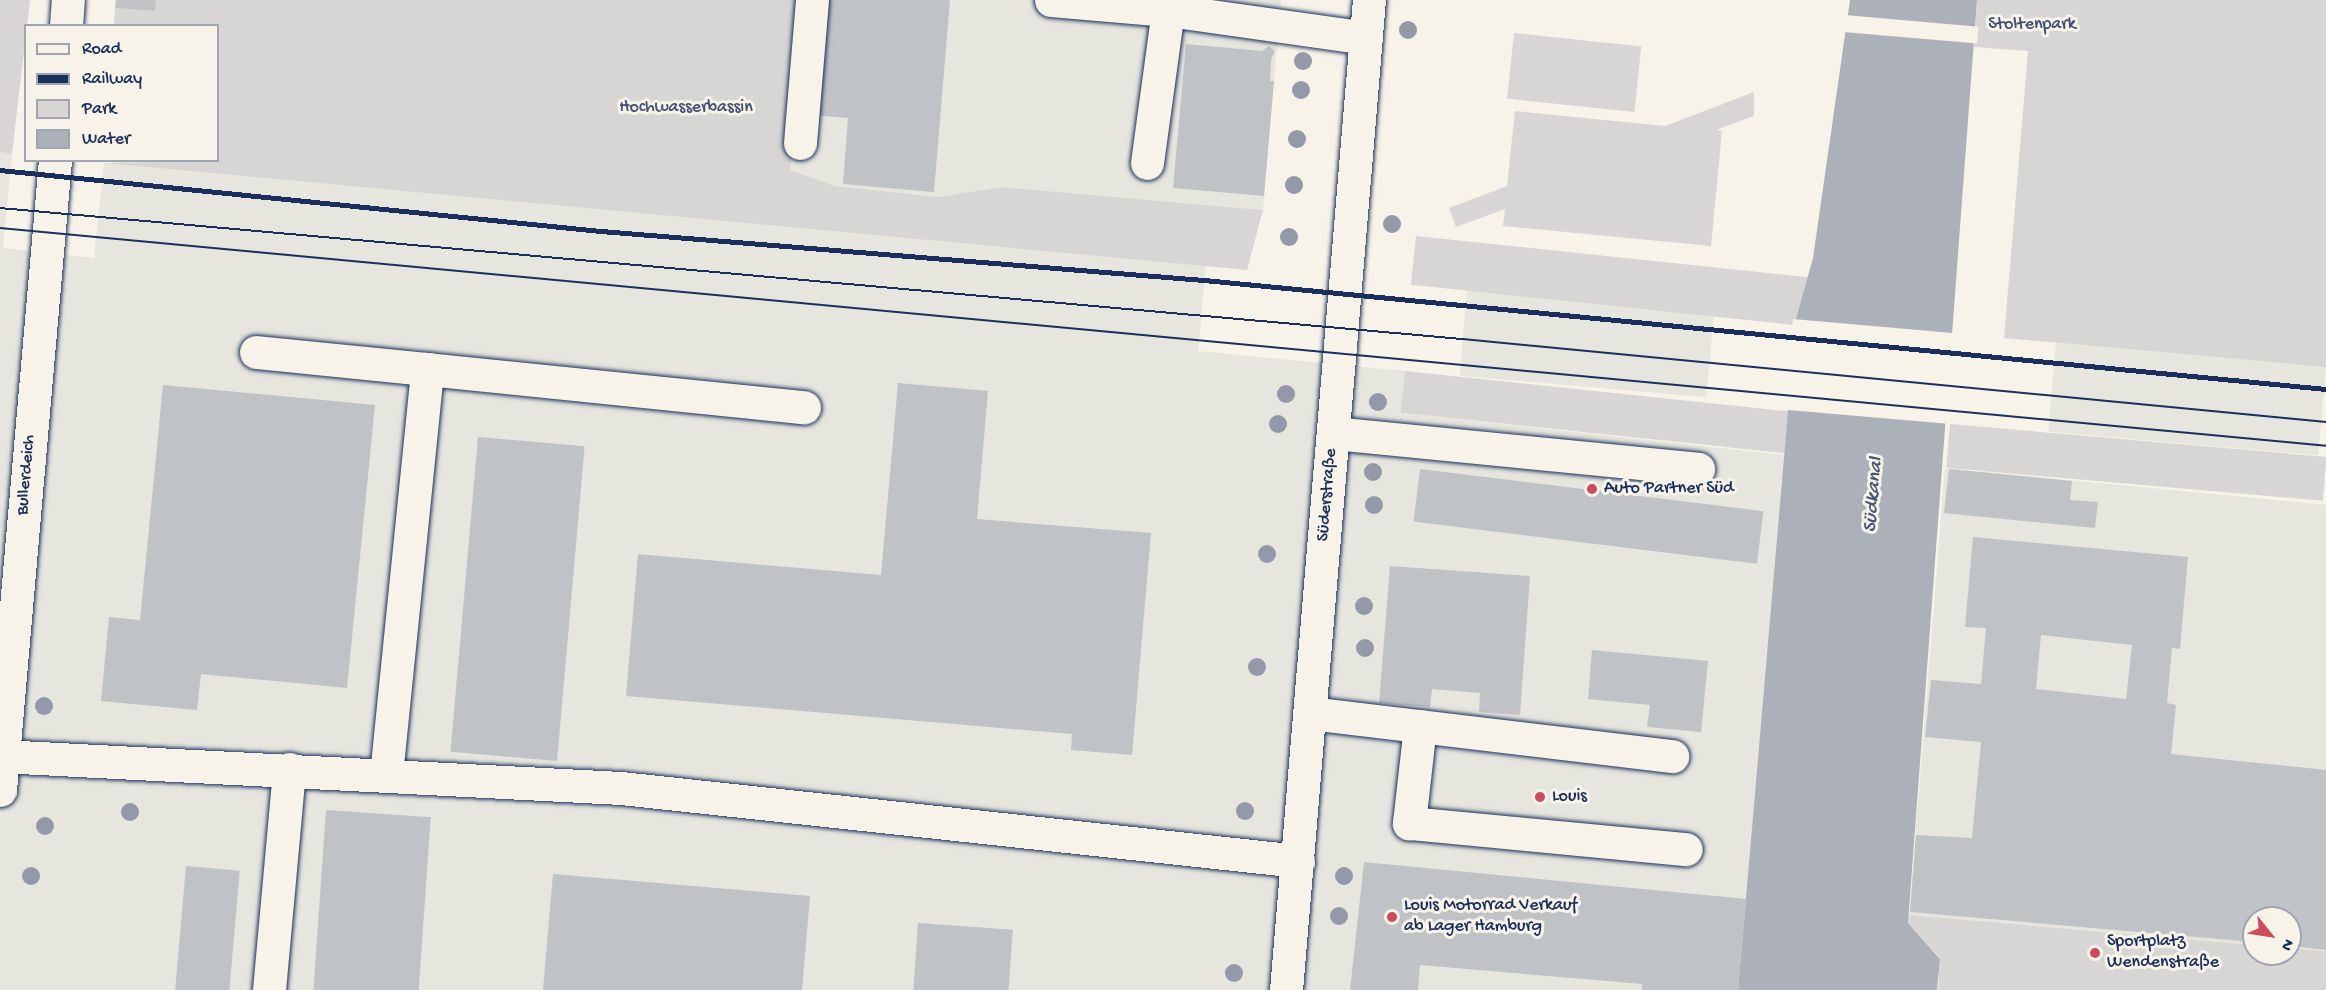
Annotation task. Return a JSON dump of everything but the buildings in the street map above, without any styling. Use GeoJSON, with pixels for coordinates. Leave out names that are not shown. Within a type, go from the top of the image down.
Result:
{"type":"FeatureCollection","features":[{"type":"Feature","properties":{"kind":"main road"},"geometry":{"type":"LineString","coordinates":[[66,24],[69,0]]}},
{"type":"Feature","properties":{"kind":"main road"},"geometry":{"type":"LineString","coordinates":[[800,143],[812,0]]}},
{"type":"Feature","properties":{"kind":"main road"},"geometry":{"type":"LineString","coordinates":[[1051,0],[1168,10],[1366,38]]}},
{"type":"Feature","properties":{"kind":"main road","name":"Süderstraße"},"geometry":{"type":"LineString","coordinates":[[1286,990],[1369,0]]}},
{"type":"Feature","properties":{"kind":"main road"},"geometry":{"type":"LineString","coordinates":[[1147,163],[1168,10]]}},
{"type":"Feature","properties":{"kind":"main road","name":"Bullerdeich"},"geometry":{"type":"LineString","coordinates":[[0,790],[1,756],[55,162]]}},
{"type":"Feature","properties":{"kind":"main road"},"geometry":{"type":"LineString","coordinates":[[256,352],[804,407]]}},
{"type":"Feature","properties":{"kind":"main road"},"geometry":{"type":"LineString","coordinates":[[386,775],[427,369]]}},
{"type":"Feature","properties":{"kind":"main road"},"geometry":{"type":"LineString","coordinates":[[1333,433],[1698,469]]}},
{"type":"Feature","properties":{"kind":"main road"},"geometry":{"type":"LineString","coordinates":[[1310,713],[1672,756]]}},
{"type":"Feature","properties":{"kind":"main road"},"geometry":{"type":"LineString","coordinates":[[1420,726],[1409,823],[1686,849]]}},
{"type":"Feature","properties":{"kind":"main road"},"geometry":{"type":"LineString","coordinates":[[1,756],[289,769],[621,788],[1298,861]]}},
{"type":"Feature","properties":{"kind":"main road"},"geometry":{"type":"LineString","coordinates":[[268,990],[289,769]]}},
{"type":"Feature","properties":{"kind":"shaded area"},"geometry":{"type":"Polygon","coordinates":[[[806,0],[1281,0],[1263,210],[1002,187],[938,197],[835,186],[789,170],[806,0]]]}},
{"type":"Feature","properties":{"kind":"shaded area"},"geometry":{"type":"Polygon","coordinates":[[[0,152],[12,154],[3,248],[94,258],[104,163],[1206,266],[1198,351],[1405,371],[1402,413],[1785,455],[1738,990],[0,990],[0,152]]]}},
{"type":"Feature","properties":{"kind":"shaded area"},"geometry":{"type":"Polygon","coordinates":[[[1467,290],[1714,312],[1707,397],[1460,376],[1467,290]]]}},
{"type":"Feature","properties":{"kind":"shaded area"},"geometry":{"type":"Polygon","coordinates":[[[2056,343],[2326,367],[2318,455],[2048,432],[2056,343]]]}},
{"type":"Feature","properties":{"kind":"shaded area"},"geometry":{"type":"Polygon","coordinates":[[[1945,468],[2326,505],[2326,951],[2302,949],[2302,906],[2242,906],[2242,944],[1909,915],[1945,468]]]}},
{"type":"Feature","properties":{"kind":"green space"},"geometry":{"type":"Polygon","coordinates":[[[0,0],[30,0],[27,24],[24,24],[24,51],[12,154],[0,152],[0,0]]]}},
{"type":"Feature","properties":{"kind":"green space","name":"Hochwasserbassin"},"geometry":{"type":"Polygon","coordinates":[[[156,0],[806,0],[790,170],[835,186],[938,197],[1002,187],[1263,210],[1247,270],[104,163],[219,162],[219,24],[114,24],[115,8],[155,11],[156,0]]]}},
{"type":"Feature","properties":{"kind":"green space","name":"Stoltenpark"},"geometry":{"type":"Polygon","coordinates":[[[1977,0],[2326,0],[2326,367],[2004,338],[2028,51],[1974,47],[1977,0]]]}},
{"type":"Feature","properties":{"kind":"green space"},"geometry":{"type":"Polygon","coordinates":[[[1514,33],[1641,46],[1634,112],[1507,99],[1514,33]]]}},
{"type":"Feature","properties":{"kind":"green space"},"geometry":{"type":"Polygon","coordinates":[[[1754,92],[1754,116],[1716,130],[1722,131],[1711,246],[1503,226],[1505,209],[1456,227],[1449,208],[1507,186],[1515,111],[1665,126],[1754,92]]]}},
{"type":"Feature","properties":{"kind":"green space"},"geometry":{"type":"Polygon","coordinates":[[[1416,236],[1808,277],[1803,326],[1411,285],[1416,236]]]}},
{"type":"Feature","properties":{"kind":"green space"},"geometry":{"type":"Polygon","coordinates":[[[1405,371],[1789,411],[1784,453],[1401,413],[1405,371]]]}},
{"type":"Feature","properties":{"kind":"green space"},"geometry":{"type":"Polygon","coordinates":[[[1950,424],[2326,457],[2323,501],[1946,468],[1950,424]]]}},
{"type":"Feature","properties":{"kind":"green space","name":"Sportplatz Wendenstraße"},"geometry":{"type":"Polygon","coordinates":[[[1909,915],[2242,944],[2242,966],[2302,966],[2302,949],[2326,951],[2326,990],[1938,990],[1940,958],[1908,923],[1909,915]]]}},
{"type":"Feature","properties":{"kind":"water","name":"Südkanal"},"geometry":{"type":"Polygon","coordinates":[[[1850,0],[1977,0],[1908,923],[1940,959],[1937,990],[1738,990],[1796,319],[1813,258],[1850,0]]]}},
{"type":"Feature","properties":{"kind":"pier"},"geometry":{"type":"Polygon","coordinates":[[[1845,15],[1978,27],[1977,44],[1844,32],[1845,15]]]}},
{"type":"Feature","properties":{"kind":"pier"},"geometry":{"type":"Polygon","coordinates":[[[1793,319],[1955,333],[1947,424],[1785,410],[1793,319]]]}},
{"type":"Feature","properties":{"kind":"tram line"},"geometry":{"type":"LineString","coordinates":[[0,208],[1463,339],[2326,422]]}},
{"type":"Feature","properties":{"kind":"tram line"},"geometry":{"type":"LineString","coordinates":[[0,228],[2326,446]]}},
{"type":"Feature","properties":{"kind":"railway"},"geometry":{"type":"LineString","coordinates":[[0,170],[601,231],[1204,280],[2326,389]]}},
{"type":"Feature","properties":{"kind":"place","name":"Auto Partner Süd"},"geometry":{"type":"Point","coordinates":[1592,489]}},
{"type":"Feature","properties":{"kind":"place","name":"Louis"},"geometry":{"type":"Point","coordinates":[1540,797]}},
{"type":"Feature","properties":{"kind":"place","name":"Louis Motorrad Verkauf ab Lager Hamburg"},"geometry":{"type":"Point","coordinates":[1392,917]}},
{"type":"Feature","properties":{"kind":"place","name":"Sportplatz Wendenstraße"},"geometry":{"type":"Point","coordinates":[2095,953]}}]}
